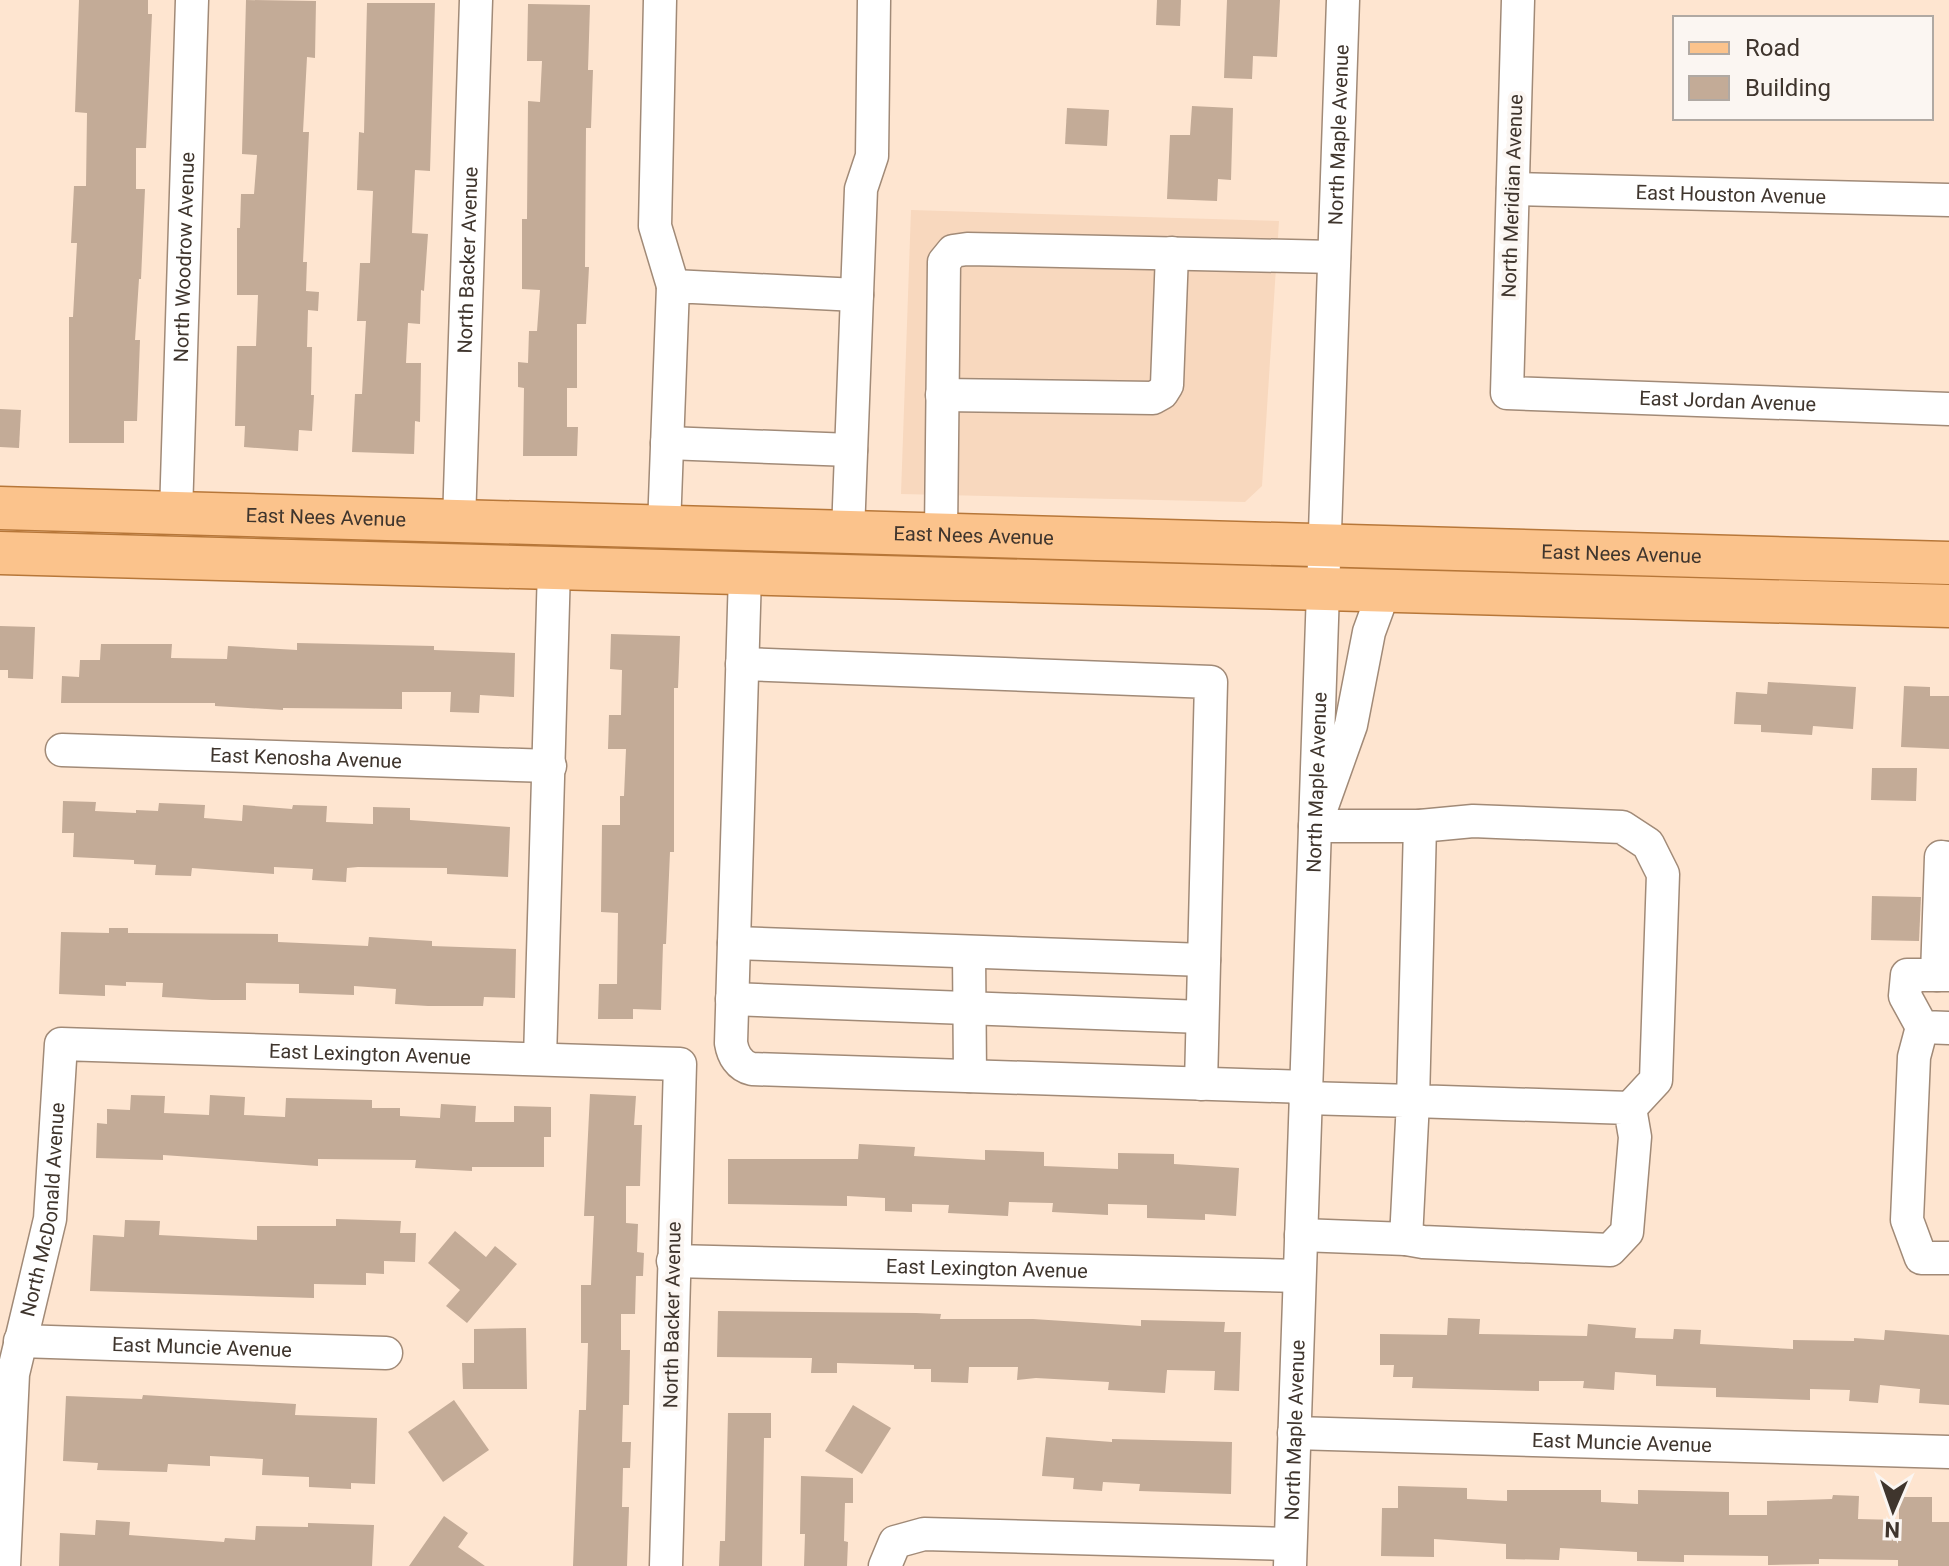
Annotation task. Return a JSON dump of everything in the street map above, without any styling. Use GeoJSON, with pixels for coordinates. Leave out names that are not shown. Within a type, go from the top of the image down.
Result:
{"type":"FeatureCollection","features":[{"type":"Feature","properties":{"kind":"main road","name":"East Nees Avenue"},"geometry":{"type":"LineString","coordinates":[[0,508],[1949,563]]}},
{"type":"Feature","properties":{"kind":"main road"},"geometry":{"type":"LineString","coordinates":[[554,568],[573,550],[641,548],[664,527]]}},
{"type":"Feature","properties":{"kind":"main road"},"geometry":{"type":"LineString","coordinates":[[0,553],[1949,606]]}},
{"type":"Feature","properties":{"kind":"main road"},"geometry":{"type":"LineString","coordinates":[[1766,603],[1876,583],[1949,585]]}},
{"type":"Feature","properties":{"kind":"street","name":"North Woodrow Avenue"},"geometry":{"type":"LineString","coordinates":[[176,513],[192,0]]}},
{"type":"Feature","properties":{"kind":"street","name":"North Backer Avenue"},"geometry":{"type":"LineString","coordinates":[[459,522],[476,0]]}},
{"type":"Feature","properties":{"kind":"street"},"geometry":{"type":"LineString","coordinates":[[660,0],[655,226],[673,286],[664,527]]}},
{"type":"Feature","properties":{"kind":"street"},"geometry":{"type":"LineString","coordinates":[[848,532],[861,189],[872,156],[874,0]]}},
{"type":"Feature","properties":{"kind":"street","name":"North Maple Avenue"},"geometry":{"type":"LineString","coordinates":[[1290,1555],[1343,0]]}},
{"type":"Feature","properties":{"kind":"street","name":"North Meridian Avenue"},"geometry":{"type":"LineString","coordinates":[[1507,393],[1518,0]]}},
{"type":"Feature","properties":{"kind":"street","name":"East Houston Avenue"},"geometry":{"type":"LineString","coordinates":[[1513,189],[1949,200]]}},
{"type":"Feature","properties":{"kind":"street"},"geometry":{"type":"LineString","coordinates":[[941,533],[944,262],[953,251],[1334,257]]}},
{"type":"Feature","properties":{"kind":"street"},"geometry":{"type":"LineString","coordinates":[[942,395],[1153,398],[1162,393],[1167,385],[1172,253]]}},
{"type":"Feature","properties":{"kind":"street"},"geometry":{"type":"LineString","coordinates":[[673,286],[857,295]]}},
{"type":"Feature","properties":{"kind":"street","name":"East Jordan Avenue"},"geometry":{"type":"LineString","coordinates":[[1507,393],[1949,409]]}},
{"type":"Feature","properties":{"kind":"street"},"geometry":{"type":"LineString","coordinates":[[667,443],[851,450]]}},
{"type":"Feature","properties":{"kind":"street"},"geometry":{"type":"LineString","coordinates":[[540,1059],[554,568]]}},
{"type":"Feature","properties":{"kind":"street"},"geometry":{"type":"LineString","coordinates":[[745,574],[732,999],[732,1049],[745,1067],[1201,1084],[1413,1101],[1630,1108],[1656,1080],[1663,874],[1648,844],[1622,827],[1473,821],[1420,826],[1315,826],[1351,725],[1369,632],[1384,591]]}},
{"type":"Feature","properties":{"kind":"street"},"geometry":{"type":"LineString","coordinates":[[742,664],[1211,682],[1201,1084]]}},
{"type":"Feature","properties":{"kind":"street","name":"East Kenosha Avenue"},"geometry":{"type":"LineString","coordinates":[[62,750],[550,766]]}},
{"type":"Feature","properties":{"kind":"street"},"geometry":{"type":"LineString","coordinates":[[1406,1239],[1420,826]]}},
{"type":"Feature","properties":{"kind":"street"},"geometry":{"type":"LineString","coordinates":[[1949,858],[1941,857],[1943,975],[1907,975],[1905,996],[1935,1028],[1914,1057],[1907,1220],[1921,1258],[1949,1258]]}},
{"type":"Feature","properties":{"kind":"street"},"geometry":{"type":"LineString","coordinates":[[734,943],[1204,960]]}},
{"type":"Feature","properties":{"kind":"street"},"geometry":{"type":"LineString","coordinates":[[969,952],[970,1076]]}},
{"type":"Feature","properties":{"kind":"street"},"geometry":{"type":"LineString","coordinates":[[732,999],[1202,1017]]}},
{"type":"Feature","properties":{"kind":"street","name":"East Lexington Avenue"},"geometry":{"type":"LineString","coordinates":[[61,1044],[680,1064]]}},
{"type":"Feature","properties":{"kind":"street","name":"North McDonald Avenue"},"geometry":{"type":"LineString","coordinates":[[4,1566],[10,1406],[20,1341],[50,1219],[61,1044]]}},
{"type":"Feature","properties":{"kind":"street","name":"North Backer Avenue"},"geometry":{"type":"LineString","coordinates":[[666,1566],[680,1064]]}},
{"type":"Feature","properties":{"kind":"street"},"geometry":{"type":"LineString","coordinates":[[1301,1235],[1610,1250],[1627,1232],[1635,1137],[1630,1108]]}},
{"type":"Feature","properties":{"kind":"street","name":"East Lexington Avenue"},"geometry":{"type":"LineString","coordinates":[[673,1261],[1299,1276]]}},
{"type":"Feature","properties":{"kind":"street","name":"East Muncie Avenue"},"geometry":{"type":"LineString","coordinates":[[20,1341],[386,1353]]}},
{"type":"Feature","properties":{"kind":"street","name":"East Muncie Avenue"},"geometry":{"type":"LineString","coordinates":[[1294,1433],[1949,1452]]}},
{"type":"Feature","properties":{"kind":"street"},"geometry":{"type":"LineString","coordinates":[[890,1554],[924,1534],[1290,1555]]}},
{"type":"Feature","properties":{"kind":"shaded area"},"geometry":{"type":"Polygon","coordinates":[[[911,210],[1279,221],[1262,486],[1245,502],[901,494],[911,210]]]}},
{"type":"Feature","properties":{"kind":"building"},"geometry":{"type":"Polygon","coordinates":[[[79,0],[148,0],[148,14],[152,14],[146,148],[136,148],[136,189],[145,189],[135,340],[140,340],[137,421],[124,421],[124,443],[69,443],[69,317],[73,317],[77,243],[71,243],[74,186],[86,186],[87,113],[75,112],[79,0]]]}},
{"type":"Feature","properties":{"kind":"building"},"geometry":{"type":"Polygon","coordinates":[[[246,0],[316,1],[315,58],[307,57],[303,132],[309,132],[303,262],[307,262],[306,291],[319,292],[318,311],[308,310],[307,347],[312,347],[311,395],[314,395],[312,431],[299,430],[298,451],[244,447],[245,426],[235,426],[237,346],[256,346],[258,295],[237,295],[237,228],[240,228],[241,194],[254,194],[257,155],[242,154],[246,0]]]}},
{"type":"Feature","properties":{"kind":"building"},"geometry":{"type":"Polygon","coordinates":[[[1157,0],[1181,0],[1180,26],[1156,25],[1157,0]]]}},
{"type":"Feature","properties":{"kind":"building"},"geometry":{"type":"Polygon","coordinates":[[[1227,0],[1280,0],[1277,57],[1253,56],[1252,79],[1224,78],[1227,0]]]}},
{"type":"Feature","properties":{"kind":"building"},"geometry":{"type":"Polygon","coordinates":[[[367,3],[435,3],[430,171],[415,170],[412,233],[428,234],[420,324],[408,323],[406,363],[421,363],[420,422],[415,421],[414,454],[352,452],[355,394],[362,394],[366,321],[357,321],[360,263],[370,263],[373,191],[357,190],[359,132],[364,133],[367,3]]]}},
{"type":"Feature","properties":{"kind":"building"},"geometry":{"type":"Polygon","coordinates":[[[528,4],[590,5],[588,70],[593,70],[591,128],[586,128],[585,267],[589,267],[586,324],[577,324],[577,388],[567,388],[567,427],[578,427],[577,456],[523,456],[524,388],[518,387],[518,362],[528,363],[529,331],[537,331],[540,290],[522,289],[522,219],[527,219],[528,101],[540,102],[542,61],[527,61],[528,4]]]}},
{"type":"Feature","properties":{"kind":"building"},"geometry":{"type":"Polygon","coordinates":[[[1192,106],[1233,108],[1231,180],[1218,179],[1217,201],[1167,199],[1170,135],[1190,135],[1192,106]]]}},
{"type":"Feature","properties":{"kind":"building"},"geometry":{"type":"Polygon","coordinates":[[[1067,108],[1109,110],[1107,146],[1065,144],[1067,108]]]}},
{"type":"Feature","properties":{"kind":"building"},"geometry":{"type":"Polygon","coordinates":[[[0,409],[21,410],[19,448],[0,447],[0,409]]]}},
{"type":"Feature","properties":{"kind":"building"},"geometry":{"type":"Polygon","coordinates":[[[0,626],[35,627],[33,679],[8,678],[8,670],[0,670],[0,626]]]}},
{"type":"Feature","properties":{"kind":"building"},"geometry":{"type":"Polygon","coordinates":[[[611,634],[680,636],[678,688],[674,688],[674,852],[670,852],[661,1010],[633,1009],[633,1019],[598,1019],[599,984],[617,984],[618,913],[601,912],[602,825],[620,825],[626,749],[608,749],[609,715],[621,715],[622,670],[610,669],[611,634]]]}},
{"type":"Feature","properties":{"kind":"building"},"geometry":{"type":"Polygon","coordinates":[[[297,643],[434,646],[434,650],[515,653],[514,697],[480,695],[479,713],[450,712],[451,692],[402,692],[402,709],[283,710],[215,706],[215,703],[61,703],[62,676],[79,677],[80,660],[100,660],[101,644],[172,644],[171,658],[227,659],[228,646],[297,650],[297,643]]]}},
{"type":"Feature","properties":{"kind":"building"},"geometry":{"type":"Polygon","coordinates":[[[1768,682],[1856,687],[1853,729],[1813,726],[1812,735],[1761,732],[1761,725],[1734,724],[1736,692],[1767,694],[1768,682]]]}},
{"type":"Feature","properties":{"kind":"building"},"geometry":{"type":"Polygon","coordinates":[[[1904,686],[1930,687],[1930,696],[1949,696],[1949,749],[1901,747],[1904,686]]]}},
{"type":"Feature","properties":{"kind":"building"},"geometry":{"type":"Polygon","coordinates":[[[1872,768],[1917,768],[1916,801],[1871,800],[1872,768]]]}},
{"type":"Feature","properties":{"kind":"building"},"geometry":{"type":"Polygon","coordinates":[[[63,801],[96,802],[95,811],[136,813],[136,810],[158,811],[159,803],[205,805],[204,818],[242,821],[243,805],[292,809],[293,805],[327,806],[326,822],[373,824],[373,807],[410,808],[410,820],[510,827],[508,877],[447,874],[447,868],[358,867],[347,868],[346,882],[312,880],[313,869],[274,867],[274,874],[192,868],[191,876],[155,875],[156,865],[134,864],[134,860],[73,857],[74,833],[62,833],[63,801]]]}},
{"type":"Feature","properties":{"kind":"building"},"geometry":{"type":"Polygon","coordinates":[[[1872,896],[1921,897],[1919,941],[1871,940],[1872,896]]]}},
{"type":"Feature","properties":{"kind":"building"},"geometry":{"type":"Polygon","coordinates":[[[109,928],[128,928],[128,933],[278,934],[278,942],[368,946],[369,937],[432,941],[432,946],[516,949],[515,998],[484,997],[483,1006],[428,1006],[395,1004],[396,989],[354,986],[354,995],[299,993],[299,984],[246,983],[246,1000],[162,997],[163,983],[105,985],[105,996],[59,994],[61,932],[109,933],[109,928]]]}},
{"type":"Feature","properties":{"kind":"building"},"geometry":{"type":"Polygon","coordinates":[[[590,1094],[636,1096],[634,1125],[642,1125],[640,1186],[626,1186],[626,1223],[638,1224],[637,1252],[644,1253],[643,1276],[636,1276],[635,1314],[621,1314],[621,1350],[630,1350],[629,1405],[623,1405],[622,1442],[631,1442],[630,1468],[623,1468],[622,1507],[629,1507],[627,1566],[573,1566],[579,1410],[586,1410],[588,1343],[581,1343],[581,1285],[591,1285],[594,1216],[584,1216],[590,1094]]]}},
{"type":"Feature","properties":{"kind":"building"},"geometry":{"type":"Polygon","coordinates":[[[131,1095],[165,1096],[164,1113],[209,1115],[210,1095],[245,1097],[244,1115],[285,1117],[286,1098],[372,1100],[372,1108],[400,1108],[400,1116],[440,1118],[441,1104],[476,1106],[475,1122],[514,1122],[514,1106],[551,1107],[551,1137],[544,1137],[544,1167],[472,1167],[472,1171],[415,1168],[416,1160],[318,1159],[318,1166],[163,1155],[163,1160],[96,1158],[97,1123],[107,1124],[107,1109],[130,1110],[131,1095]]]}},
{"type":"Feature","properties":{"kind":"building"},"geometry":{"type":"Polygon","coordinates":[[[859,1144],[915,1147],[914,1156],[985,1160],[985,1150],[1044,1152],[1044,1166],[1118,1169],[1118,1153],[1174,1154],[1174,1164],[1239,1168],[1236,1216],[1205,1214],[1205,1220],[1147,1218],[1147,1205],[1108,1204],[1108,1215],[1052,1212],[1053,1203],[1009,1202],[1008,1216],[948,1213],[949,1205],[912,1204],[912,1212],[885,1211],[885,1198],[847,1196],[847,1206],[728,1204],[728,1159],[858,1159],[859,1144]]]}},
{"type":"Feature","properties":{"kind":"building"},"geometry":{"type":"Polygon","coordinates":[[[336,1219],[401,1221],[400,1233],[416,1233],[415,1262],[384,1261],[384,1274],[366,1273],[366,1285],[314,1284],[314,1298],[90,1291],[93,1235],[124,1237],[125,1220],[160,1221],[159,1235],[257,1240],[257,1226],[336,1226],[336,1219]]]}},
{"type":"Feature","properties":{"kind":"building"},"geometry":{"type":"Polygon","coordinates":[[[455,1231],[486,1257],[495,1246],[517,1264],[467,1323],[446,1306],[460,1290],[428,1263],[455,1231]]]}},
{"type":"Feature","properties":{"kind":"building"},"geometry":{"type":"Polygon","coordinates":[[[718,1311],[916,1313],[941,1314],[940,1319],[1033,1319],[1141,1326],[1141,1320],[1225,1322],[1224,1332],[1241,1332],[1239,1391],[1214,1390],[1215,1371],[1167,1370],[1165,1393],[1108,1390],[1109,1382],[1036,1378],[1017,1380],[1018,1367],[969,1367],[968,1383],[931,1382],[931,1369],[914,1369],[914,1365],[837,1363],[837,1373],[811,1373],[812,1358],[717,1357],[718,1311]]]}},
{"type":"Feature","properties":{"kind":"building"},"geometry":{"type":"Polygon","coordinates":[[[1448,1318],[1480,1319],[1479,1334],[1587,1336],[1588,1324],[1636,1328],[1635,1338],[1673,1339],[1674,1329],[1701,1330],[1700,1344],[1793,1349],[1793,1340],[1884,1340],[1885,1330],[1949,1335],[1949,1405],[1919,1403],[1920,1389],[1880,1385],[1878,1403],[1849,1401],[1850,1390],[1810,1389],[1810,1400],[1716,1397],[1716,1388],[1656,1386],[1656,1375],[1615,1372],[1614,1390],[1583,1388],[1584,1381],[1539,1381],[1539,1391],[1412,1388],[1413,1377],[1393,1377],[1394,1365],[1380,1365],[1380,1334],[1447,1335],[1448,1318]]]}},
{"type":"Feature","properties":{"kind":"building"},"geometry":{"type":"Polygon","coordinates":[[[526,1328],[527,1389],[463,1389],[462,1363],[474,1363],[474,1329],[526,1328]]]}},
{"type":"Feature","properties":{"kind":"building"},"geometry":{"type":"Polygon","coordinates":[[[143,1395],[296,1404],[295,1415],[377,1418],[375,1484],[351,1483],[351,1489],[309,1487],[309,1477],[262,1475],[263,1459],[210,1456],[210,1466],[168,1464],[167,1472],[97,1470],[98,1463],[63,1461],[66,1396],[142,1399],[143,1395]]]}},
{"type":"Feature","properties":{"kind":"building"},"geometry":{"type":"Polygon","coordinates":[[[454,1400],[489,1450],[443,1482],[408,1432],[454,1400]]]}},
{"type":"Feature","properties":{"kind":"building"},"geometry":{"type":"Polygon","coordinates":[[[853,1405],[891,1428],[862,1474],[825,1451],[853,1405]]]}},
{"type":"Feature","properties":{"kind":"building"},"geometry":{"type":"Polygon","coordinates":[[[728,1413],[771,1413],[771,1438],[764,1438],[762,1566],[719,1566],[720,1541],[725,1541],[728,1413]]]}},
{"type":"Feature","properties":{"kind":"building"},"geometry":{"type":"Polygon","coordinates":[[[1046,1437],[1112,1442],[1112,1439],[1232,1442],[1231,1494],[1139,1491],[1140,1484],[1103,1482],[1102,1491],[1073,1489],[1074,1478],[1042,1476],[1046,1437]]]}},
{"type":"Feature","properties":{"kind":"building"},"geometry":{"type":"Polygon","coordinates":[[[801,1476],[853,1478],[853,1503],[845,1503],[847,1566],[804,1566],[805,1534],[800,1534],[801,1476]]]}},
{"type":"Feature","properties":{"kind":"building"},"geometry":{"type":"Polygon","coordinates":[[[1398,1486],[1467,1488],[1467,1499],[1507,1501],[1507,1490],[1601,1490],[1601,1502],[1638,1504],[1638,1490],[1729,1492],[1729,1515],[1767,1515],[1767,1501],[1832,1499],[1833,1495],[1859,1496],[1858,1519],[1899,1520],[1899,1497],[1932,1497],[1932,1522],[1949,1522],[1949,1566],[1898,1566],[1898,1560],[1819,1559],[1819,1564],[1768,1565],[1768,1556],[1684,1555],[1684,1562],[1637,1561],[1637,1552],[1560,1548],[1559,1560],[1506,1559],[1506,1544],[1434,1539],[1434,1557],[1381,1556],[1382,1508],[1398,1508],[1398,1486]]]}},
{"type":"Feature","properties":{"kind":"building"},"geometry":{"type":"Polygon","coordinates":[[[444,1516],[468,1533],[458,1547],[485,1566],[409,1566],[444,1516]]]}},
{"type":"Feature","properties":{"kind":"building"},"geometry":{"type":"Polygon","coordinates":[[[96,1520],[130,1522],[129,1535],[224,1542],[225,1538],[255,1540],[256,1526],[308,1527],[308,1523],[374,1525],[372,1566],[59,1566],[60,1533],[95,1535],[96,1520]]]}}]}
